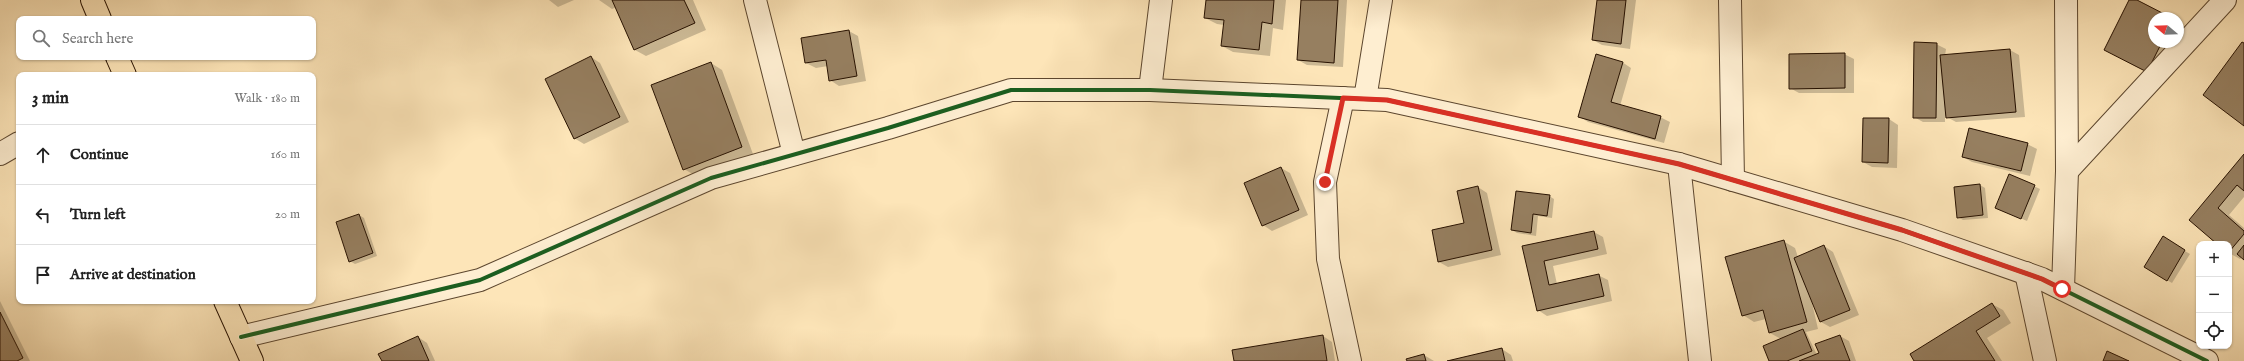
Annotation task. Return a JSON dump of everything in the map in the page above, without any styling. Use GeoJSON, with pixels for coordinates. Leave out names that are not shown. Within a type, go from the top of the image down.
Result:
{"type":"FeatureCollection","features":[{"type":"Feature","properties":{"kind":"highway"},"geometry":{"type":"LineString","coordinates":[[92,0],[99,16]]}},
{"type":"Feature","properties":{"kind":"highway"},"geometry":{"type":"LineString","coordinates":[[118,60],[124,72]]}},
{"type":"Feature","properties":{"kind":"highway"},"geometry":{"type":"LineString","coordinates":[[226,304],[252,361]]}},
{"type":"Feature","properties":{"kind":"street"},"geometry":{"type":"LineString","coordinates":[[755,0],[794,154]]}},
{"type":"Feature","properties":{"kind":"street"},"geometry":{"type":"LineString","coordinates":[[1150,90],[1161,0]]}},
{"type":"Feature","properties":{"kind":"street"},"geometry":{"type":"LineString","coordinates":[[1365,99],[1381,0]]}},
{"type":"Feature","properties":{"kind":"street"},"geometry":{"type":"LineString","coordinates":[[1730,0],[1733,180]]}},
{"type":"Feature","properties":{"kind":"street"},"geometry":{"type":"LineString","coordinates":[[2062,289],[2067,171],[2066,0]]}},
{"type":"Feature","properties":{"kind":"street"},"geometry":{"type":"LineString","coordinates":[[2067,171],[2225,0]]}},
{"type":"Feature","properties":{"kind":"street"},"geometry":{"type":"LineString","coordinates":[[241,337],[480,280],[711,178],[888,128],[1011,90],[1150,90],[1387,100],[1679,164],[1902,230],[2026,274],[2062,289],[2207,361]]}},
{"type":"Feature","properties":{"kind":"street"},"geometry":{"type":"LineString","coordinates":[[1343,98],[1325,182],[1328,259],[1350,361]]}},
{"type":"Feature","properties":{"kind":"street"},"geometry":{"type":"LineString","coordinates":[[0,154],[16,145]]}},
{"type":"Feature","properties":{"kind":"street"},"geometry":{"type":"LineString","coordinates":[[1679,164],[1700,361]]}},
{"type":"Feature","properties":{"kind":"street"},"geometry":{"type":"LineString","coordinates":[[2026,274],[2046,361]]}},
{"type":"Feature","properties":{"kind":"building"},"geometry":{"type":"Polygon","coordinates":[[[612,0],[684,0],[695,23],[634,50],[612,0]]]}},
{"type":"Feature","properties":{"kind":"building"},"geometry":{"type":"Polygon","coordinates":[[[1206,0],[1274,0],[1272,24],[1262,22],[1259,50],[1221,46],[1224,20],[1204,18],[1206,0]]]}},
{"type":"Feature","properties":{"kind":"building"},"geometry":{"type":"Polygon","coordinates":[[[1301,0],[1338,0],[1334,63],[1297,60],[1301,0]]]}},
{"type":"Feature","properties":{"kind":"building"},"geometry":{"type":"Polygon","coordinates":[[[1597,0],[1626,0],[1621,44],[1592,40],[1597,0]]]}},
{"type":"Feature","properties":{"kind":"building"},"geometry":{"type":"Polygon","coordinates":[[[2129,0],[2137,0],[2160,12],[2148,12],[2148,48],[2159,48],[2147,72],[2104,50],[2129,0]]]}},
{"type":"Feature","properties":{"kind":"building"},"geometry":{"type":"Polygon","coordinates":[[[849,30],[857,76],[829,81],[826,60],[805,63],[801,38],[849,30]]]}},
{"type":"Feature","properties":{"kind":"building"},"geometry":{"type":"Polygon","coordinates":[[[1914,42],[1937,43],[1936,118],[1913,118],[1914,42]]]}},
{"type":"Feature","properties":{"kind":"building"},"geometry":{"type":"Polygon","coordinates":[[[2242,42],[2244,43],[2244,126],[2203,95],[2242,42]]]}},
{"type":"Feature","properties":{"kind":"building"},"geometry":{"type":"Polygon","coordinates":[[[2010,49],[2016,112],[1946,118],[1940,55],[2010,49]]]}},
{"type":"Feature","properties":{"kind":"building"},"geometry":{"type":"Polygon","coordinates":[[[1845,53],[1845,88],[1789,89],[1789,54],[1845,53]]]}},
{"type":"Feature","properties":{"kind":"building"},"geometry":{"type":"Polygon","coordinates":[[[1596,54],[1623,62],[1611,102],[1661,116],[1655,139],[1578,117],[1596,54]]]}},
{"type":"Feature","properties":{"kind":"building"},"geometry":{"type":"Polygon","coordinates":[[[591,56],[620,117],[574,139],[545,79],[591,56]]]}},
{"type":"Feature","properties":{"kind":"building"},"geometry":{"type":"Polygon","coordinates":[[[711,62],[742,147],[683,170],[651,85],[711,62]]]}},
{"type":"Feature","properties":{"kind":"building"},"geometry":{"type":"Polygon","coordinates":[[[1863,118],[1889,118],[1888,163],[1862,162],[1863,118]]]}},
{"type":"Feature","properties":{"kind":"building"},"geometry":{"type":"Polygon","coordinates":[[[1969,128],[2028,143],[2021,171],[1962,157],[1969,128]]]}},
{"type":"Feature","properties":{"kind":"building"},"geometry":{"type":"Polygon","coordinates":[[[2244,154],[2244,191],[2237,185],[2218,208],[2244,231],[2244,234],[2232,248],[2232,241],[2214,241],[2189,220],[2244,154]]]}},
{"type":"Feature","properties":{"kind":"building"},"geometry":{"type":"Polygon","coordinates":[[[1281,167],[1299,210],[1262,226],[1244,183],[1281,167]]]}},
{"type":"Feature","properties":{"kind":"building"},"geometry":{"type":"Polygon","coordinates":[[[2009,174],[2035,185],[2021,219],[1995,208],[2009,174]]]}},
{"type":"Feature","properties":{"kind":"building"},"geometry":{"type":"Polygon","coordinates":[[[1980,184],[1983,215],[1957,218],[1954,187],[1980,184]]]}},
{"type":"Feature","properties":{"kind":"building"},"geometry":{"type":"Polygon","coordinates":[[[1478,186],[1492,250],[1438,262],[1432,230],[1464,223],[1457,191],[1478,186]]]}},
{"type":"Feature","properties":{"kind":"building"},"geometry":{"type":"Polygon","coordinates":[[[1516,191],[1550,195],[1547,216],[1533,214],[1531,233],[1511,230],[1516,191]]]}},
{"type":"Feature","properties":{"kind":"building"},"geometry":{"type":"Polygon","coordinates":[[[359,214],[373,253],[349,262],[336,222],[359,214]]]}},
{"type":"Feature","properties":{"kind":"building"},"geometry":{"type":"Polygon","coordinates":[[[1594,231],[1598,249],[1544,261],[1549,285],[1599,274],[1604,296],[1537,311],[1522,246],[1594,231]]]}},
{"type":"Feature","properties":{"kind":"building"},"geometry":{"type":"Polygon","coordinates":[[[2163,236],[2185,250],[2167,281],[2144,267],[2163,236]]]}},
{"type":"Feature","properties":{"kind":"building"},"geometry":{"type":"Polygon","coordinates":[[[1784,240],[1807,322],[1769,333],[1763,310],[1742,316],[1725,257],[1784,240]]]}},
{"type":"Feature","properties":{"kind":"building"},"geometry":{"type":"Polygon","coordinates":[[[1824,245],[1850,310],[1820,322],[1794,258],[1824,245]]]}},
{"type":"Feature","properties":{"kind":"building"},"geometry":{"type":"Polygon","coordinates":[[[2244,245],[2244,260],[2237,254],[2244,245]]]}},
{"type":"Feature","properties":{"kind":"building"},"geometry":{"type":"Polygon","coordinates":[[[1992,303],[2000,316],[1976,331],[1995,361],[1914,361],[1910,354],[1992,303]]]}},
{"type":"Feature","properties":{"kind":"building"},"geometry":{"type":"Polygon","coordinates":[[[0,312],[23,358],[17,361],[0,361],[0,312]]]}},
{"type":"Feature","properties":{"kind":"building"},"geometry":{"type":"Polygon","coordinates":[[[1803,329],[1812,351],[1787,361],[1769,361],[1763,346],[1803,329]]]}},
{"type":"Feature","properties":{"kind":"building"},"geometry":{"type":"Polygon","coordinates":[[[1323,335],[1327,361],[1234,361],[1232,350],[1323,335]]]}},
{"type":"Feature","properties":{"kind":"building"},"geometry":{"type":"Polygon","coordinates":[[[1840,335],[1850,361],[1799,361],[1819,353],[1815,344],[1840,335]]]}},
{"type":"Feature","properties":{"kind":"building"},"geometry":{"type":"Polygon","coordinates":[[[418,336],[429,361],[382,361],[378,354],[418,336]]]}},
{"type":"Feature","properties":{"kind":"building"},"geometry":{"type":"Polygon","coordinates":[[[1502,348],[1505,361],[1447,361],[1502,348]]]}},
{"type":"Feature","properties":{"kind":"building"},"geometry":{"type":"Polygon","coordinates":[[[2107,351],[2129,361],[2103,361],[2107,351]]]}},
{"type":"Feature","properties":{"kind":"building"},"geometry":{"type":"Polygon","coordinates":[[[1424,354],[1426,361],[1407,361],[1406,359],[1424,354]]]}},
{"type":"Feature","properties":{"kind":"cycle path"},"geometry":{"type":"LineString","coordinates":[[241,337],[480,280],[711,178],[888,128],[1011,90],[1150,90],[1387,100],[1679,164],[1902,230],[2042,279],[2207,361]]}},
{"type":"Feature","properties":{"kind":"route"},"geometry":{"type":"LineString","coordinates":[[1325,182],[1343,98],[1387,100],[1679,164],[1902,230],[2042,279],[2062,289]]}}]}
